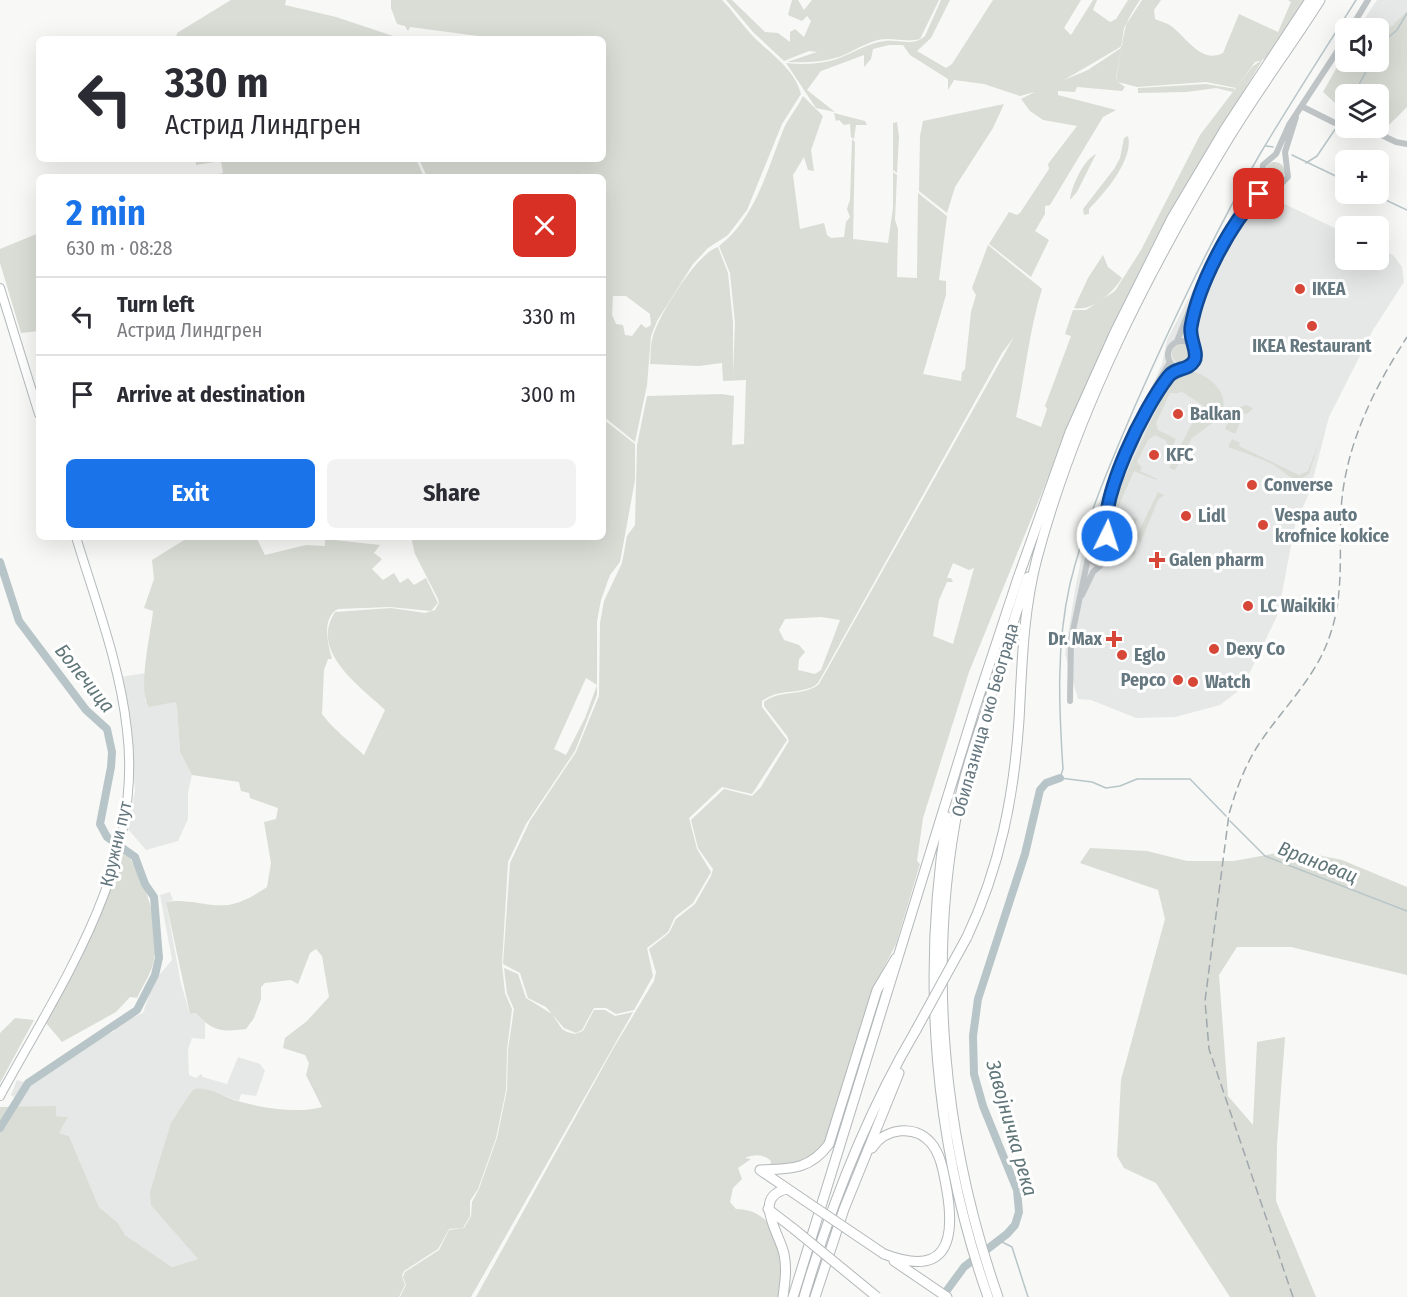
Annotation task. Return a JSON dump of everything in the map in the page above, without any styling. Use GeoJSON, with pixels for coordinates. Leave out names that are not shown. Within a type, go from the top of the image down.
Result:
{"type":"FeatureCollection","features":[{"type":"Feature","properties":{"kind":"highway"},"geometry":{"type":"LineString","coordinates":[[1275,60],[1310,0]]}},
{"type":"Feature","properties":{"kind":"highway"},"geometry":{"type":"LineString","coordinates":[[793,1297],[1018,578],[1083,401],[1172,218],[1275,60],[1320,0]]}},
{"type":"Feature","properties":{"kind":"highway"},"geometry":{"type":"LineString","coordinates":[[804,1297],[846,1175],[909,1043],[968,936],[987,892],[1004,834],[1015,763],[1025,617],[1053,500],[1083,420],[1139,298],[1197,191],[1267,72]]}},
{"type":"Feature","properties":{"kind":"highway","name":"Обилазница око Београда"},"geometry":{"type":"LineString","coordinates":[[973,1234],[956,1137],[945,1055],[942,968],[948,873],[965,776],[1053,500]]}},
{"type":"Feature","properties":{"kind":"highway","name":"Обилазница око Београда"},"geometry":{"type":"LineString","coordinates":[[954,783],[937,896],[934,1011],[945,1123],[973,1234]]}},
{"type":"Feature","properties":{"kind":"highway"},"geometry":{"type":"LineString","coordinates":[[901,951],[886,970],[877,990],[829,1144],[817,1158],[802,1167],[787,1171],[760,1170],[947,1297]]}},
{"type":"Feature","properties":{"kind":"highway"},"geometry":{"type":"LineString","coordinates":[[815,1297],[860,1168],[889,1099],[909,1043]]}},
{"type":"Feature","properties":{"kind":"highway"},"geometry":{"type":"LineString","coordinates":[[860,1168],[874,1144],[887,1134],[904,1130],[920,1135],[931,1143],[940,1162],[951,1214],[951,1234],[943,1250],[926,1261],[909,1263],[884,1254]]}},
{"type":"Feature","properties":{"kind":"highway"},"geometry":{"type":"LineString","coordinates":[[783,1297],[786,1275],[784,1254],[768,1209],[777,1193],[788,1189]]}},
{"type":"Feature","properties":{"kind":"highway"},"geometry":{"type":"LineString","coordinates":[[768,1209],[877,1297]]}},
{"type":"Feature","properties":{"kind":"highway"},"geometry":{"type":"LineString","coordinates":[[973,1234],[982,1264],[988,1297]]}},
{"type":"Feature","properties":{"kind":"highway"},"geometry":{"type":"LineString","coordinates":[[982,1264],[998,1297]]}},
{"type":"Feature","properties":{"kind":"main road"},"geometry":{"type":"LineString","coordinates":[[0,288],[36,404]]}},
{"type":"Feature","properties":{"kind":"main road","name":"Кружни пут"},"geometry":{"type":"LineString","coordinates":[[0,1096],[88,934],[103,901],[122,839],[129,781],[126,718],[117,674],[77,540]]}},
{"type":"Feature","properties":{"kind":"street"},"geometry":{"type":"LineString","coordinates":[[1357,18],[1368,0]]}},
{"type":"Feature","properties":{"kind":"street"},"geometry":{"type":"LineString","coordinates":[[1149,405],[1170,374],[1188,367],[1194,360],[1195,350],[1190,343],[1192,321],[1200,294],[1246,201],[1263,178],[1263,165],[1276,154],[1289,125],[1335,56]]}},
{"type":"Feature","properties":{"kind":"street"},"geometry":{"type":"LineString","coordinates":[[1303,107],[1335,121]]}},
{"type":"Feature","properties":{"kind":"street"},"geometry":{"type":"LineString","coordinates":[[1238,219],[1259,194],[1271,185],[1281,184],[1286,180],[1289,170],[1285,152],[1296,117]]}},
{"type":"Feature","properties":{"kind":"street"},"geometry":{"type":"LineString","coordinates":[[1387,138],[1407,144]]}},
{"type":"Feature","properties":{"kind":"street"},"geometry":{"type":"LineString","coordinates":[[1271,158],[1281,159],[1286,163]]}},
{"type":"Feature","properties":{"kind":"street"},"geometry":{"type":"LineString","coordinates":[[1263,178],[1271,185]]}},
{"type":"Feature","properties":{"kind":"street"},"geometry":{"type":"LineString","coordinates":[[1070,701],[1071,640],[1088,558],[1087,546],[1098,531],[1107,494],[1149,405],[1155,387],[1170,362],[1169,348],[1182,333],[1193,301],[1200,294]]}},
{"type":"Feature","properties":{"kind":"street"},"geometry":{"type":"LineString","coordinates":[[1177,341],[1190,343]]}},
{"type":"Feature","properties":{"kind":"street"},"geometry":{"type":"LineString","coordinates":[[1170,362],[1179,369]]}},
{"type":"Feature","properties":{"kind":"street"},"geometry":{"type":"LineString","coordinates":[[1081,595],[1093,572],[1109,561],[1113,553],[1107,540],[1106,523],[1115,480]]}},
{"type":"Feature","properties":{"kind":"street"},"geometry":{"type":"LineString","coordinates":[[1093,540],[1107,540]]}},
{"type":"Feature","properties":{"kind":"street"},"geometry":{"type":"LineString","coordinates":[[1088,558],[1101,565]]}},
{"type":"Feature","properties":{"kind":"shaded area"},"geometry":{"type":"Polygon","coordinates":[[[231,0],[286,0],[285,5],[336,17],[393,36],[176,36],[177,33],[231,0]]]}},
{"type":"Feature","properties":{"kind":"shaded area"},"geometry":{"type":"Polygon","coordinates":[[[391,0],[722,0],[750,33],[786,68],[797,84],[801,94],[782,124],[747,210],[728,235],[708,248],[693,264],[657,321],[651,336],[647,385],[635,442],[606,418],[606,174],[426,174],[420,162],[606,162],[606,36],[478,36],[410,27],[408,31],[405,26],[397,24],[391,8],[391,0]],[[613,296],[612,315],[616,324],[623,325],[625,335],[632,336],[641,324],[646,328],[651,325],[650,314],[626,296],[613,296]]]}},
{"type":"Feature","properties":{"kind":"shaded area"},"geometry":{"type":"Polygon","coordinates":[[[726,0],[732,0],[765,32],[778,33],[790,42],[790,32],[795,29],[804,37],[811,21],[807,16],[802,21],[788,15],[792,0],[798,0],[804,10],[812,0],[939,0],[920,39],[878,40],[839,57],[820,61],[787,62],[817,52],[809,51],[784,61],[753,32],[726,0]]]}},
{"type":"Feature","properties":{"kind":"shaded area"},"geometry":{"type":"Polygon","coordinates":[[[941,0],[950,0],[931,38],[917,51],[946,68],[952,64],[993,0],[1081,0],[1064,28],[1071,35],[1093,0],[1097,0],[1093,10],[1110,22],[1116,19],[1128,0],[1140,0],[1127,23],[1142,0],[1161,0],[1154,10],[1155,19],[1168,24],[1200,52],[1215,56],[1223,53],[1239,14],[1278,32],[1291,2],[1288,0],[1305,0],[1265,59],[1255,62],[1236,88],[1206,82],[1137,87],[1118,82],[1125,87],[1122,91],[1077,87],[1075,92],[1058,91],[1058,95],[1116,110],[1103,117],[1050,205],[1045,206],[1045,214],[1035,231],[1049,240],[1031,277],[989,244],[1009,212],[1017,215],[1020,213],[1049,169],[1048,164],[1077,126],[1043,120],[1030,111],[1021,99],[1035,92],[1020,96],[984,84],[954,80],[948,90],[948,79],[910,55],[903,45],[889,45],[873,49],[871,59],[864,67],[864,55],[821,71],[807,90],[835,112],[816,108],[786,63],[825,62],[879,42],[916,41],[925,36],[941,0]],[[1121,46],[1064,80],[1088,70],[1121,46]]]}},
{"type":"Feature","properties":{"kind":"shaded area"},"geometry":{"type":"Polygon","coordinates":[[[1377,0],[1407,0],[1407,11],[1393,26],[1389,27],[1389,18],[1365,18],[1377,0]]]}},
{"type":"Feature","properties":{"kind":"shaded area"},"geometry":{"type":"Polygon","coordinates":[[[1407,11],[1407,107],[1389,125],[1389,84],[1335,84],[1335,103],[1323,92],[1335,71],[1389,72],[1389,27],[1407,11]]]}},
{"type":"Feature","properties":{"kind":"shaded area"},"geometry":{"type":"Polygon","coordinates":[[[1263,59],[1157,236],[1111,329],[969,672],[923,818],[917,861],[920,864],[896,944],[877,981],[828,1140],[806,1163],[770,1165],[771,1161],[768,1159],[755,1155],[745,1158],[751,1159],[738,1168],[742,1179],[733,1188],[730,1202],[736,1209],[752,1212],[763,1218],[771,1228],[780,1254],[780,1297],[476,1297],[613,1049],[654,981],[656,972],[649,949],[669,933],[676,919],[695,904],[711,876],[713,869],[698,848],[691,820],[724,789],[752,796],[761,787],[789,741],[764,706],[764,702],[777,696],[813,688],[819,684],[1014,337],[1002,353],[818,683],[806,689],[776,694],[762,701],[762,707],[787,740],[752,794],[722,787],[689,818],[697,849],[711,872],[693,903],[675,917],[668,932],[647,948],[653,976],[634,1010],[616,1014],[606,1008],[594,1008],[582,1030],[576,1033],[564,1028],[546,1007],[528,998],[520,973],[503,964],[510,863],[530,821],[576,752],[599,696],[600,623],[604,601],[622,563],[627,536],[635,525],[637,445],[647,396],[722,394],[734,396],[732,445],[744,444],[746,380],[723,381],[722,363],[699,366],[650,364],[653,336],[671,300],[700,260],[718,247],[728,273],[733,323],[733,374],[735,323],[730,273],[719,246],[732,234],[751,207],[766,176],[784,128],[803,96],[823,116],[811,150],[814,171],[808,170],[804,157],[793,175],[800,229],[824,223],[827,235],[831,238],[844,237],[846,222],[850,217],[847,209],[850,200],[852,139],[855,142],[853,239],[888,243],[893,208],[893,172],[897,175],[895,220],[898,229],[897,277],[917,278],[918,193],[947,216],[939,280],[946,281],[946,295],[923,374],[961,381],[962,372],[965,369],[971,312],[976,295],[972,288],[988,245],[1042,289],[1030,337],[1016,417],[1041,427],[1047,409],[1045,406],[1071,336],[1065,334],[1073,310],[1086,310],[1115,291],[1141,250],[1200,135],[1252,67],[1263,59]],[[953,563],[947,578],[951,578],[953,582],[947,582],[939,600],[933,636],[953,644],[974,568],[969,570],[953,563]],[[821,617],[785,619],[779,630],[784,640],[799,645],[805,652],[799,659],[798,670],[815,674],[821,670],[840,620],[821,617]]]}},
{"type":"Feature","properties":{"kind":"shaded area"},"geometry":{"type":"Polygon","coordinates":[[[1206,84],[1236,89],[1233,92],[1216,88],[1187,92],[1138,93],[1138,88],[1206,84]]]}},
{"type":"Feature","properties":{"kind":"shaded area"},"geometry":{"type":"Polygon","coordinates":[[[1004,104],[993,128],[955,187],[947,213],[919,191],[920,136],[923,121],[1004,104]]]}},
{"type":"Feature","properties":{"kind":"shaded area"},"geometry":{"type":"Polygon","coordinates":[[[834,113],[865,121],[867,125],[856,125],[854,139],[851,137],[850,124],[844,125],[839,120],[836,121],[834,113]]]}},
{"type":"Feature","properties":{"kind":"shaded area"},"geometry":{"type":"Polygon","coordinates":[[[897,122],[899,137],[897,173],[893,170],[893,123],[897,122]]]}},
{"type":"Feature","properties":{"kind":"shaded area"},"geometry":{"type":"Polygon","coordinates":[[[1128,136],[1129,145],[1123,165],[1110,185],[1089,209],[1089,214],[1084,215],[1083,209],[1114,169],[1120,158],[1124,138],[1128,136]]]}},
{"type":"Feature","properties":{"kind":"shaded area"},"geometry":{"type":"Polygon","coordinates":[[[1096,154],[1077,192],[1070,200],[1079,174],[1087,161],[1096,154]]]}},
{"type":"Feature","properties":{"kind":"shaded area"},"geometry":{"type":"Polygon","coordinates":[[[196,162],[215,162],[196,165],[196,162]]]}},
{"type":"Feature","properties":{"kind":"shaded area"},"geometry":{"type":"Polygon","coordinates":[[[221,162],[417,162],[423,174],[219,174],[223,173],[221,162]]]}},
{"type":"Feature","properties":{"kind":"shaded area"},"geometry":{"type":"Polygon","coordinates":[[[1275,162],[1282,165],[1285,172],[1282,179],[1275,182],[1268,179],[1265,172],[1268,165],[1275,162]]]}},
{"type":"Feature","properties":{"kind":"shaded area"},"geometry":{"type":"Polygon","coordinates":[[[1247,186],[1335,228],[1335,270],[1389,270],[1389,253],[1402,267],[1404,282],[1373,330],[1329,417],[1310,491],[1295,525],[1278,614],[1251,670],[1237,692],[1220,705],[1175,717],[1136,718],[1091,700],[1078,699],[1065,654],[1085,541],[1098,505],[1162,364],[1167,340],[1247,186]]]}},
{"type":"Feature","properties":{"kind":"shaded area"},"geometry":{"type":"Polygon","coordinates":[[[36,234],[36,331],[21,333],[0,263],[0,249],[36,234]]]}},
{"type":"Feature","properties":{"kind":"shaded area"},"geometry":{"type":"Polygon","coordinates":[[[1103,255],[1108,267],[1122,278],[1102,300],[1088,307],[1074,308],[1088,278],[1103,255]]]}},
{"type":"Feature","properties":{"kind":"shaded area"},"geometry":{"type":"Polygon","coordinates":[[[1182,344],[1189,347],[1192,354],[1189,361],[1182,364],[1175,361],[1172,354],[1175,347],[1182,344]]]}},
{"type":"Feature","properties":{"kind":"shaded area"},"geometry":{"type":"Polygon","coordinates":[[[1191,371],[1215,384],[1222,396],[1223,409],[1214,413],[1181,391],[1170,393],[1156,423],[1158,430],[1176,439],[1171,449],[1165,440],[1155,435],[1148,440],[1137,462],[1142,468],[1140,471],[1157,479],[1134,471],[1117,510],[1118,513],[1137,519],[1132,534],[1136,552],[1132,557],[1121,553],[1111,535],[1114,507],[1121,485],[1166,389],[1176,376],[1191,371]]]}},
{"type":"Feature","properties":{"kind":"shaded area"},"geometry":{"type":"Polygon","coordinates":[[[1246,405],[1253,408],[1247,414],[1244,413],[1235,434],[1225,429],[1235,409],[1246,405]]]}},
{"type":"Feature","properties":{"kind":"shaded area"},"geometry":{"type":"Polygon","coordinates":[[[1200,408],[1209,416],[1218,419],[1192,438],[1175,470],[1169,468],[1200,408]]]}},
{"type":"Feature","properties":{"kind":"shaded area"},"geometry":{"type":"Polygon","coordinates":[[[606,421],[635,444],[635,480],[620,562],[610,575],[601,600],[597,621],[597,685],[597,695],[575,751],[526,824],[508,862],[502,964],[505,993],[512,1009],[507,1050],[506,1090],[496,1138],[478,1189],[470,1201],[470,1216],[463,1228],[449,1229],[438,1249],[404,1271],[402,1276],[405,1285],[399,1297],[0,1297],[0,1107],[56,1106],[56,1116],[68,1117],[59,1133],[69,1136],[99,1207],[118,1223],[125,1235],[172,1267],[198,1259],[151,1205],[150,1192],[171,1123],[192,1090],[209,1090],[237,1101],[268,1108],[301,1110],[322,1107],[306,1075],[309,1063],[305,1055],[283,1048],[285,1038],[307,1021],[329,997],[322,956],[316,949],[310,953],[298,984],[291,980],[265,983],[261,987],[261,999],[254,1018],[246,1029],[218,1029],[208,1024],[196,1013],[190,1014],[166,902],[228,905],[244,901],[267,887],[271,863],[264,822],[276,819],[278,808],[250,798],[249,793],[241,791],[239,782],[192,775],[180,752],[175,702],[149,707],[144,688],[144,675],[153,611],[144,608],[154,579],[152,560],[184,540],[258,540],[265,555],[306,545],[325,546],[325,540],[380,545],[374,553],[382,559],[372,569],[383,580],[394,573],[400,583],[408,578],[414,585],[426,578],[438,603],[431,611],[390,607],[338,609],[333,613],[329,618],[328,640],[329,627],[335,612],[391,608],[425,613],[435,610],[439,603],[438,599],[415,554],[412,540],[606,540],[606,421]],[[328,642],[332,659],[328,659],[324,670],[322,714],[364,755],[385,710],[351,679],[333,654],[328,642]],[[586,678],[554,749],[566,755],[585,718],[597,685],[586,678]]]}},
{"type":"Feature","properties":{"kind":"shaded area"},"geometry":{"type":"Polygon","coordinates":[[[1232,439],[1240,443],[1239,446],[1299,475],[1308,471],[1320,439],[1309,474],[1299,480],[1292,478],[1267,461],[1228,447],[1232,439]]]}},
{"type":"Feature","properties":{"kind":"shaded area"},"geometry":{"type":"Polygon","coordinates":[[[1158,492],[1164,495],[1158,500],[1140,544],[1137,535],[1158,492]]]}},
{"type":"Feature","properties":{"kind":"shaded area"},"geometry":{"type":"Polygon","coordinates":[[[1100,541],[1107,544],[1110,551],[1107,558],[1100,561],[1093,558],[1090,551],[1093,544],[1100,541]]]}},
{"type":"Feature","properties":{"kind":"shaded area"},"geometry":{"type":"Polygon","coordinates":[[[145,673],[145,701],[174,701],[177,707],[180,752],[192,775],[188,793],[188,819],[178,841],[146,850],[127,828],[135,791],[128,709],[121,677],[145,673]]]}},
{"type":"Feature","properties":{"kind":"shaded area"},"geometry":{"type":"Polygon","coordinates":[[[123,848],[138,873],[150,903],[155,935],[153,964],[137,998],[130,997],[116,1012],[62,1042],[46,1023],[97,923],[123,848]]]}},
{"type":"Feature","properties":{"kind":"shaded area"},"geometry":{"type":"Polygon","coordinates":[[[1090,848],[1147,851],[1187,861],[1234,861],[1293,850],[1342,860],[1407,887],[1407,975],[1291,947],[1237,947],[1219,975],[1228,1096],[1253,1125],[1257,1042],[1285,1037],[1277,1144],[1276,1201],[1316,1297],[1230,1297],[1156,1183],[1124,1168],[1117,1156],[1121,1080],[1165,919],[1158,890],[1080,863],[1090,848]]]}},
{"type":"Feature","properties":{"kind":"shaded area"},"geometry":{"type":"Polygon","coordinates":[[[170,892],[173,900],[166,902],[181,984],[190,1014],[196,1013],[205,1022],[205,1039],[192,1038],[188,1050],[189,1075],[196,1078],[201,1074],[203,1077],[227,1084],[238,1057],[260,1064],[265,1071],[256,1096],[241,1094],[239,1101],[205,1089],[192,1089],[184,1103],[198,1259],[172,1267],[125,1235],[118,1223],[99,1207],[69,1136],[59,1133],[68,1117],[56,1116],[55,1106],[15,1109],[14,1097],[11,1095],[17,1080],[27,1083],[91,1042],[115,1031],[113,1026],[143,1013],[154,981],[172,960],[160,895],[170,892]]]}},
{"type":"Feature","properties":{"kind":"shaded area"},"geometry":{"type":"Polygon","coordinates":[[[504,968],[518,974],[526,998],[552,1014],[562,1029],[567,1032],[575,1034],[583,1031],[594,1010],[605,1010],[615,1016],[633,1012],[471,1297],[400,1297],[406,1285],[403,1277],[405,1272],[439,1250],[449,1230],[464,1228],[471,1216],[472,1202],[497,1138],[507,1090],[508,1050],[514,1009],[507,993],[504,968]]]}},
{"type":"Feature","properties":{"kind":"shaded area"},"geometry":{"type":"Polygon","coordinates":[[[15,1018],[34,1020],[0,1083],[0,1033],[15,1018]]]}},
{"type":"Feature","properties":{"kind":"waterway"},"geometry":{"type":"LineString","coordinates":[[1226,816],[1190,779],[1137,779],[1120,786],[1106,788],[1092,782],[1060,778],[1063,769],[1060,723],[1062,630],[1076,561],[1099,493],[1135,406],[1179,310],[1226,215],[1260,154],[1356,0]]}},
{"type":"Feature","properties":{"kind":"waterway"},"geometry":{"type":"LineString","coordinates":[[1389,37],[1397,30],[1407,13]]}},
{"type":"Feature","properties":{"kind":"waterway"},"geometry":{"type":"LineString","coordinates":[[1359,84],[1366,72]]}},
{"type":"Feature","properties":{"kind":"waterway"},"geometry":{"type":"LineString","coordinates":[[1306,163],[1317,156],[1335,129]]}},
{"type":"Feature","properties":{"kind":"waterway"},"geometry":{"type":"LineString","coordinates":[[1266,146],[1273,147]]}},
{"type":"Feature","properties":{"kind":"waterway"},"geometry":{"type":"LineString","coordinates":[[1292,155],[1335,176]]}},
{"type":"Feature","properties":{"kind":"waterway"},"geometry":{"type":"LineString","coordinates":[[1389,202],[1407,210]]}},
{"type":"Feature","properties":{"kind":"waterway","name":"Болечица"},"geometry":{"type":"LineString","coordinates":[[0,562],[19,621],[86,710],[107,729],[112,752],[111,767],[100,824],[107,837],[135,857],[145,884],[154,897],[159,958],[155,975],[137,1010],[28,1083],[0,1128]]}},
{"type":"Feature","properties":{"kind":"waterway","name":"Завојничка река"},"geometry":{"type":"LineString","coordinates":[[942,1297],[964,1267],[1007,1234],[1015,1225],[1019,1212],[1017,1190],[983,1106],[974,1074],[973,1036],[978,999],[1025,854],[1040,790],[1046,783],[1060,778]]}},
{"type":"Feature","properties":{"kind":"waterway","name":"Врановац"},"geometry":{"type":"LineString","coordinates":[[1230,821],[1265,856],[1407,911]]}},
{"type":"Feature","properties":{"kind":"waterway"},"geometry":{"type":"LineString","coordinates":[[1000,1241],[1012,1247],[1028,1297]]}},
{"type":"Feature","properties":{"kind":"railway"},"geometry":{"type":"LineString","coordinates":[[1293,1297],[1209,1049],[1205,1001],[1229,814],[1244,771],[1257,747],[1308,678],[1325,649],[1338,602],[1341,510],[1348,463],[1372,398],[1407,337]]}},
{"type":"Feature","properties":{"kind":"place","name":"IKEA"},"geometry":{"type":"Point","coordinates":[1300,289]}},
{"type":"Feature","properties":{"kind":"place","name":"IKEA Restaurant"},"geometry":{"type":"Point","coordinates":[1312,326]}},
{"type":"Feature","properties":{"kind":"place","name":"Balkan"},"geometry":{"type":"Point","coordinates":[1178,414]}},
{"type":"Feature","properties":{"kind":"place","name":"KFC"},"geometry":{"type":"Point","coordinates":[1154,455]}},
{"type":"Feature","properties":{"kind":"place","name":"Converse"},"geometry":{"type":"Point","coordinates":[1252,485]}},
{"type":"Feature","properties":{"kind":"place","name":"Lidl"},"geometry":{"type":"Point","coordinates":[1186,516]}},
{"type":"Feature","properties":{"kind":"place","name":"Vespa auto krofnice kokice"},"geometry":{"type":"Point","coordinates":[1263,525]}},
{"type":"Feature","properties":{"kind":"place","name":"Galen pharm"},"geometry":{"type":"Point","coordinates":[1157,560]}},
{"type":"Feature","properties":{"kind":"place","name":"LC Waikiki"},"geometry":{"type":"Point","coordinates":[1248,606]}},
{"type":"Feature","properties":{"kind":"place","name":"Dr. Max"},"geometry":{"type":"Point","coordinates":[1114,639]}},
{"type":"Feature","properties":{"kind":"place","name":"Dexy Co"},"geometry":{"type":"Point","coordinates":[1214,649]}},
{"type":"Feature","properties":{"kind":"place","name":"Eglo"},"geometry":{"type":"Point","coordinates":[1122,655]}},
{"type":"Feature","properties":{"kind":"place","name":"Pepco"},"geometry":{"type":"Point","coordinates":[1178,680]}},
{"type":"Feature","properties":{"kind":"place","name":"Watch"},"geometry":{"type":"Point","coordinates":[1193,682]}},
{"type":"Feature","properties":{"kind":"route"},"geometry":{"type":"LineString","coordinates":[[1107,536],[1107,514],[1115,480],[1149,405],[1163,383],[1173,371],[1188,367],[1193,363],[1196,353],[1190,343],[1190,332],[1200,294],[1238,219],[1243,216],[1259,194]]}}]}
